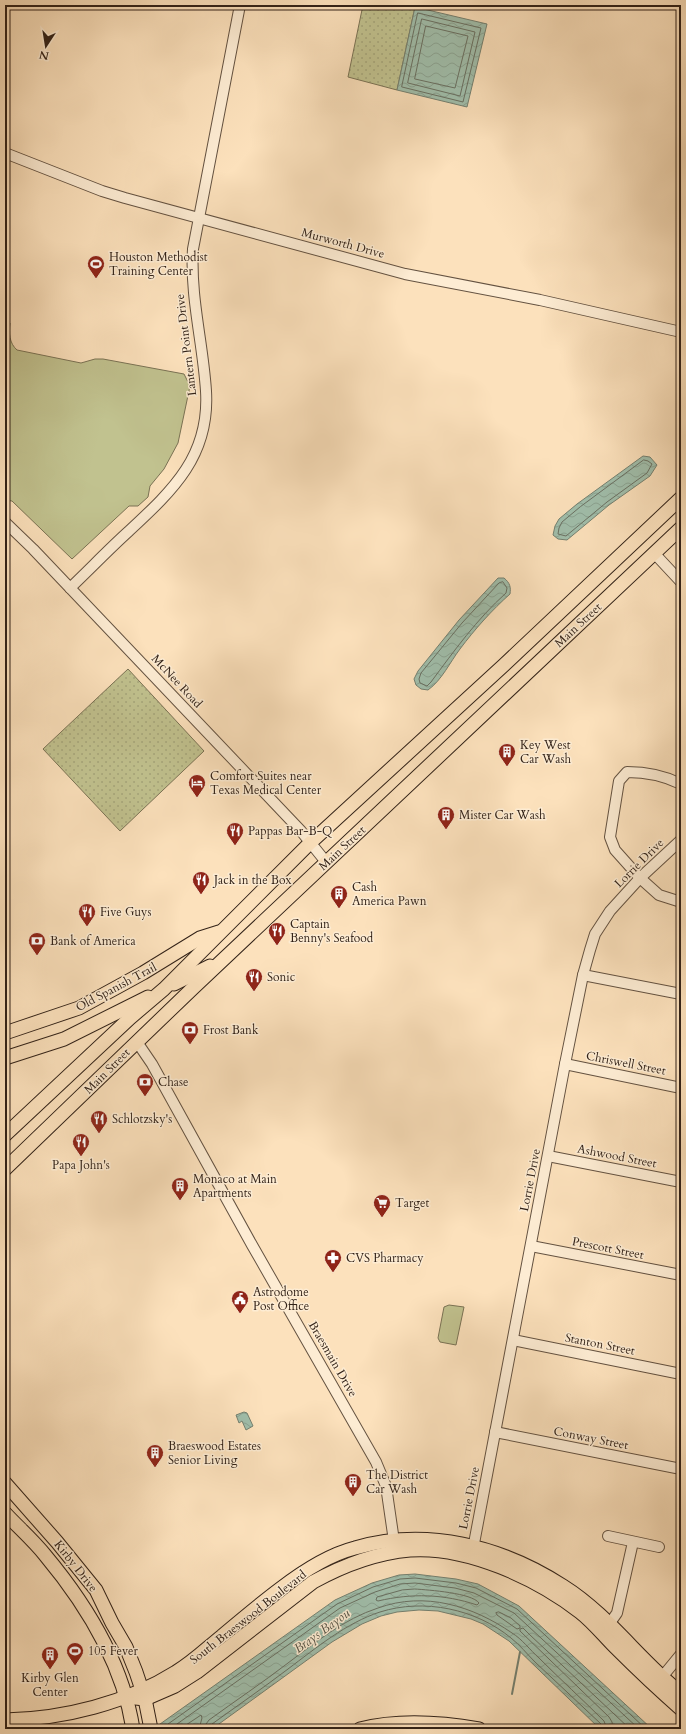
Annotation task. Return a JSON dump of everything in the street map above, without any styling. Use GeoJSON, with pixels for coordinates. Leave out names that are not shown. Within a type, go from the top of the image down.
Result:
{"type":"FeatureCollection","features":[{"type":"Feature","properties":{"kind":"main road","name":"Main Street"},"geometry":{"type":"LineString","coordinates":[[5,1134],[164,989],[310,843],[504,665],[681,498]]}},
{"type":"Feature","properties":{"kind":"main road","name":"Main Street"},"geometry":{"type":"LineString","coordinates":[[5,1169],[326,862],[681,528]]}},
{"type":"Feature","properties":{"kind":"main road"},"geometry":{"type":"LineString","coordinates":[[640,536],[654,553]]}},
{"type":"Feature","properties":{"kind":"main road"},"geometry":{"type":"LineString","coordinates":[[572,601],[587,616]]}},
{"type":"Feature","properties":{"kind":"main road"},"geometry":{"type":"LineString","coordinates":[[504,665],[518,681]]}},
{"type":"Feature","properties":{"kind":"main road","name":"Old Spanish Trail"},"geometry":{"type":"LineString","coordinates":[[5,1033],[79,1008],[143,973],[200,938],[223,930]]}},
{"type":"Feature","properties":{"kind":"main road","name":"Old Spanish Trail"},"geometry":{"type":"LineString","coordinates":[[5,1058],[46,1046],[87,1028],[116,1012],[223,960]]}},
{"type":"Feature","properties":{"kind":"main road"},"geometry":{"type":"LineString","coordinates":[[79,1008],[87,1028]]}},
{"type":"Feature","properties":{"kind":"main road"},"geometry":{"type":"LineString","coordinates":[[121,1027],[137,1042]]}},
{"type":"Feature","properties":{"kind":"main road","name":"Kirby Drive"},"geometry":{"type":"LineString","coordinates":[[5,1483],[57,1542],[96,1590],[112,1623],[126,1647],[144,1695],[151,1729]]}},
{"type":"Feature","properties":{"kind":"main road","name":"Kirby Drive"},"geometry":{"type":"LineString","coordinates":[[5,1513],[44,1554],[71,1588],[108,1650],[125,1697],[133,1725]]}},
{"type":"Feature","properties":{"kind":"main road","name":"South Braeswood Boulevard"},"geometry":{"type":"LineString","coordinates":[[5,1720],[38,1718],[81,1710],[125,1697],[144,1695],[170,1689],[197,1672],[313,1582],[348,1565],[372,1557],[395,1546],[410,1550],[426,1550],[448,1553],[495,1552],[539,1571],[586,1602],[610,1623],[681,1708]]}},
{"type":"Feature","properties":{"kind":"main road","name":"South Braeswood Boulevard"},"geometry":{"type":"LineString","coordinates":[[472,1552],[557,1595],[582,1614],[658,1682],[681,1693]]}},
{"type":"Feature","properties":{"kind":"main road"},"geometry":{"type":"LineString","coordinates":[[360,1729],[437,1723],[479,1729]]}},
{"type":"Feature","properties":{"kind":"street","name":"Lantern Point Drive"},"geometry":{"type":"LineString","coordinates":[[70,588],[152,510],[180,479],[194,456],[202,435],[206,412],[206,390],[194,307],[192,272],[193,249],[240,5]]}},
{"type":"Feature","properties":{"kind":"street","name":"Murworth Drive"},"geometry":{"type":"LineString","coordinates":[[5,153],[102,191],[405,274],[521,296],[681,332]]}},
{"type":"Feature","properties":{"kind":"street","name":"McNee Road"},"geometry":{"type":"LineString","coordinates":[[5,522],[70,588],[310,843],[326,862]]}},
{"type":"Feature","properties":{"kind":"street"},"geometry":{"type":"LineString","coordinates":[[654,553],[681,582]]}},
{"type":"Feature","properties":{"kind":"street"},"geometry":{"type":"LineString","coordinates":[[681,784],[671,779],[637,772],[628,772],[619,781],[610,837],[615,850],[640,878],[659,895],[681,902]]}},
{"type":"Feature","properties":{"kind":"street","name":"Lorrie Drive"},"geometry":{"type":"LineString","coordinates":[[472,1552],[565,1064],[583,975],[595,934],[601,922],[640,878],[681,840]]}},
{"type":"Feature","properties":{"kind":"street"},"geometry":{"type":"LineString","coordinates":[[583,975],[681,994]]}},
{"type":"Feature","properties":{"kind":"street","name":"Braesmain Drive"},"geometry":{"type":"LineString","coordinates":[[137,1042],[152,1064],[252,1245],[376,1462],[386,1486],[395,1546]]}},
{"type":"Feature","properties":{"kind":"street","name":"Chriswell Street"},"geometry":{"type":"LineString","coordinates":[[565,1064],[681,1088]]}},
{"type":"Feature","properties":{"kind":"street","name":"Ashwood Street"},"geometry":{"type":"LineString","coordinates":[[548,1156],[681,1182]]}},
{"type":"Feature","properties":{"kind":"street","name":"Prescott Street"},"geometry":{"type":"LineString","coordinates":[[531,1246],[681,1276]]}},
{"type":"Feature","properties":{"kind":"street","name":"Stanton Street"},"geometry":{"type":"LineString","coordinates":[[513,1340],[681,1374]]}},
{"type":"Feature","properties":{"kind":"street","name":"Conway Street"},"geometry":{"type":"LineString","coordinates":[[495,1432],[681,1469]]}},
{"type":"Feature","properties":{"kind":"street"},"geometry":{"type":"LineString","coordinates":[[608,1536],[658,1547]]}},
{"type":"Feature","properties":{"kind":"street"},"geometry":{"type":"LineString","coordinates":[[610,1623],[617,1613],[633,1542]]}},
{"type":"Feature","properties":{"kind":"street"},"geometry":{"type":"LineString","coordinates":[[658,1682],[681,1654]]}},
{"type":"Feature","properties":{"kind":"green space"},"geometry":{"type":"Polygon","coordinates":[[[363,5],[404,5],[415,7],[397,90],[348,77],[363,5]]]}},
{"type":"Feature","properties":{"kind":"green space"},"geometry":{"type":"Polygon","coordinates":[[[5,322],[10,323],[10,338],[12,344],[17,350],[81,363],[95,359],[103,359],[184,374],[190,386],[178,443],[164,469],[150,486],[148,497],[138,506],[129,506],[72,559],[12,501],[5,500],[5,322]]]}},
{"type":"Feature","properties":{"kind":"green space"},"geometry":{"type":"Polygon","coordinates":[[[128,669],[204,751],[120,831],[43,749],[128,669]]]}},
{"type":"Feature","properties":{"kind":"green space"},"geometry":{"type":"Polygon","coordinates":[[[449,1305],[464,1307],[456,1345],[440,1342],[438,1338],[444,1307],[449,1305]]]}},
{"type":"Feature","properties":{"kind":"water"},"geometry":{"type":"Polygon","coordinates":[[[415,7],[487,24],[467,107],[397,90],[415,7]]]}},
{"type":"Feature","properties":{"kind":"water"},"geometry":{"type":"Polygon","coordinates":[[[643,456],[650,457],[657,465],[650,476],[609,505],[567,540],[558,539],[553,535],[555,526],[559,519],[643,456]]]}},
{"type":"Feature","properties":{"kind":"water"},"geometry":{"type":"Polygon","coordinates":[[[498,578],[504,578],[509,583],[510,594],[490,613],[472,634],[438,681],[428,690],[421,689],[416,685],[414,679],[418,671],[459,620],[498,578]]]}},
{"type":"Feature","properties":{"kind":"water"},"geometry":{"type":"Polygon","coordinates":[[[244,1412],[247,1413],[253,1426],[246,1430],[242,1421],[239,1423],[236,1415],[244,1412]]]}},
{"type":"Feature","properties":{"kind":"water","name":"Brays Bayou"},"geometry":{"type":"Polygon","coordinates":[[[415,1574],[456,1579],[478,1584],[519,1606],[652,1729],[600,1729],[509,1641],[483,1624],[471,1619],[438,1611],[419,1610],[397,1612],[381,1616],[362,1624],[332,1642],[212,1729],[153,1729],[335,1600],[372,1583],[399,1575],[415,1574]]]}},
{"type":"Feature","properties":{"kind":"waterway"},"geometry":{"type":"LineString","coordinates":[[512,1694],[520,1652]]}},
{"type":"Feature","properties":{"kind":"place","name":"Houston Methodist Training Center"},"geometry":{"type":"Point","coordinates":[96,279]}},
{"type":"Feature","properties":{"kind":"place","name":"Key West Car Wash"},"geometry":{"type":"Point","coordinates":[507,767]}},
{"type":"Feature","properties":{"kind":"place","name":"Comfort Suites near Texas Medical Center"},"geometry":{"type":"Point","coordinates":[197,798]}},
{"type":"Feature","properties":{"kind":"place","name":"Mister Car Wash"},"geometry":{"type":"Point","coordinates":[446,830]}},
{"type":"Feature","properties":{"kind":"place","name":"Pappas Bar-B-Q"},"geometry":{"type":"Point","coordinates":[235,846]}},
{"type":"Feature","properties":{"kind":"place","name":"Jack in the Box"},"geometry":{"type":"Point","coordinates":[201,895]}},
{"type":"Feature","properties":{"kind":"place","name":"Cash America Pawn"},"geometry":{"type":"Point","coordinates":[339,909]}},
{"type":"Feature","properties":{"kind":"place","name":"Five Guys"},"geometry":{"type":"Point","coordinates":[87,927]}},
{"type":"Feature","properties":{"kind":"place","name":"Captain Benny's Seafood"},"geometry":{"type":"Point","coordinates":[277,946]}},
{"type":"Feature","properties":{"kind":"place","name":"Bank of America"},"geometry":{"type":"Point","coordinates":[37,956]}},
{"type":"Feature","properties":{"kind":"place","name":"Sonic"},"geometry":{"type":"Point","coordinates":[254,992]}},
{"type":"Feature","properties":{"kind":"place","name":"Frost Bank"},"geometry":{"type":"Point","coordinates":[190,1045]}},
{"type":"Feature","properties":{"kind":"place","name":"Chase"},"geometry":{"type":"Point","coordinates":[145,1097]}},
{"type":"Feature","properties":{"kind":"place","name":"Schlotzsky's"},"geometry":{"type":"Point","coordinates":[99,1134]}},
{"type":"Feature","properties":{"kind":"place","name":"Papa John's"},"geometry":{"type":"Point","coordinates":[81,1157]}},
{"type":"Feature","properties":{"kind":"place","name":"Monaco at Main Apartments"},"geometry":{"type":"Point","coordinates":[180,1201]}},
{"type":"Feature","properties":{"kind":"place","name":"Target"},"geometry":{"type":"Point","coordinates":[382,1218]}},
{"type":"Feature","properties":{"kind":"place","name":"CVS Pharmacy"},"geometry":{"type":"Point","coordinates":[333,1273]}},
{"type":"Feature","properties":{"kind":"place","name":"Astrodome Post Office"},"geometry":{"type":"Point","coordinates":[240,1314]}},
{"type":"Feature","properties":{"kind":"place","name":"Braeswood Estates Senior Living"},"geometry":{"type":"Point","coordinates":[155,1468]}},
{"type":"Feature","properties":{"kind":"place","name":"The District Car Wash"},"geometry":{"type":"Point","coordinates":[353,1497]}},
{"type":"Feature","properties":{"kind":"place","name":"105 Fever"},"geometry":{"type":"Point","coordinates":[75,1666]}},
{"type":"Feature","properties":{"kind":"place","name":"Kirby Glen Center"},"geometry":{"type":"Point","coordinates":[50,1670]}}]}
